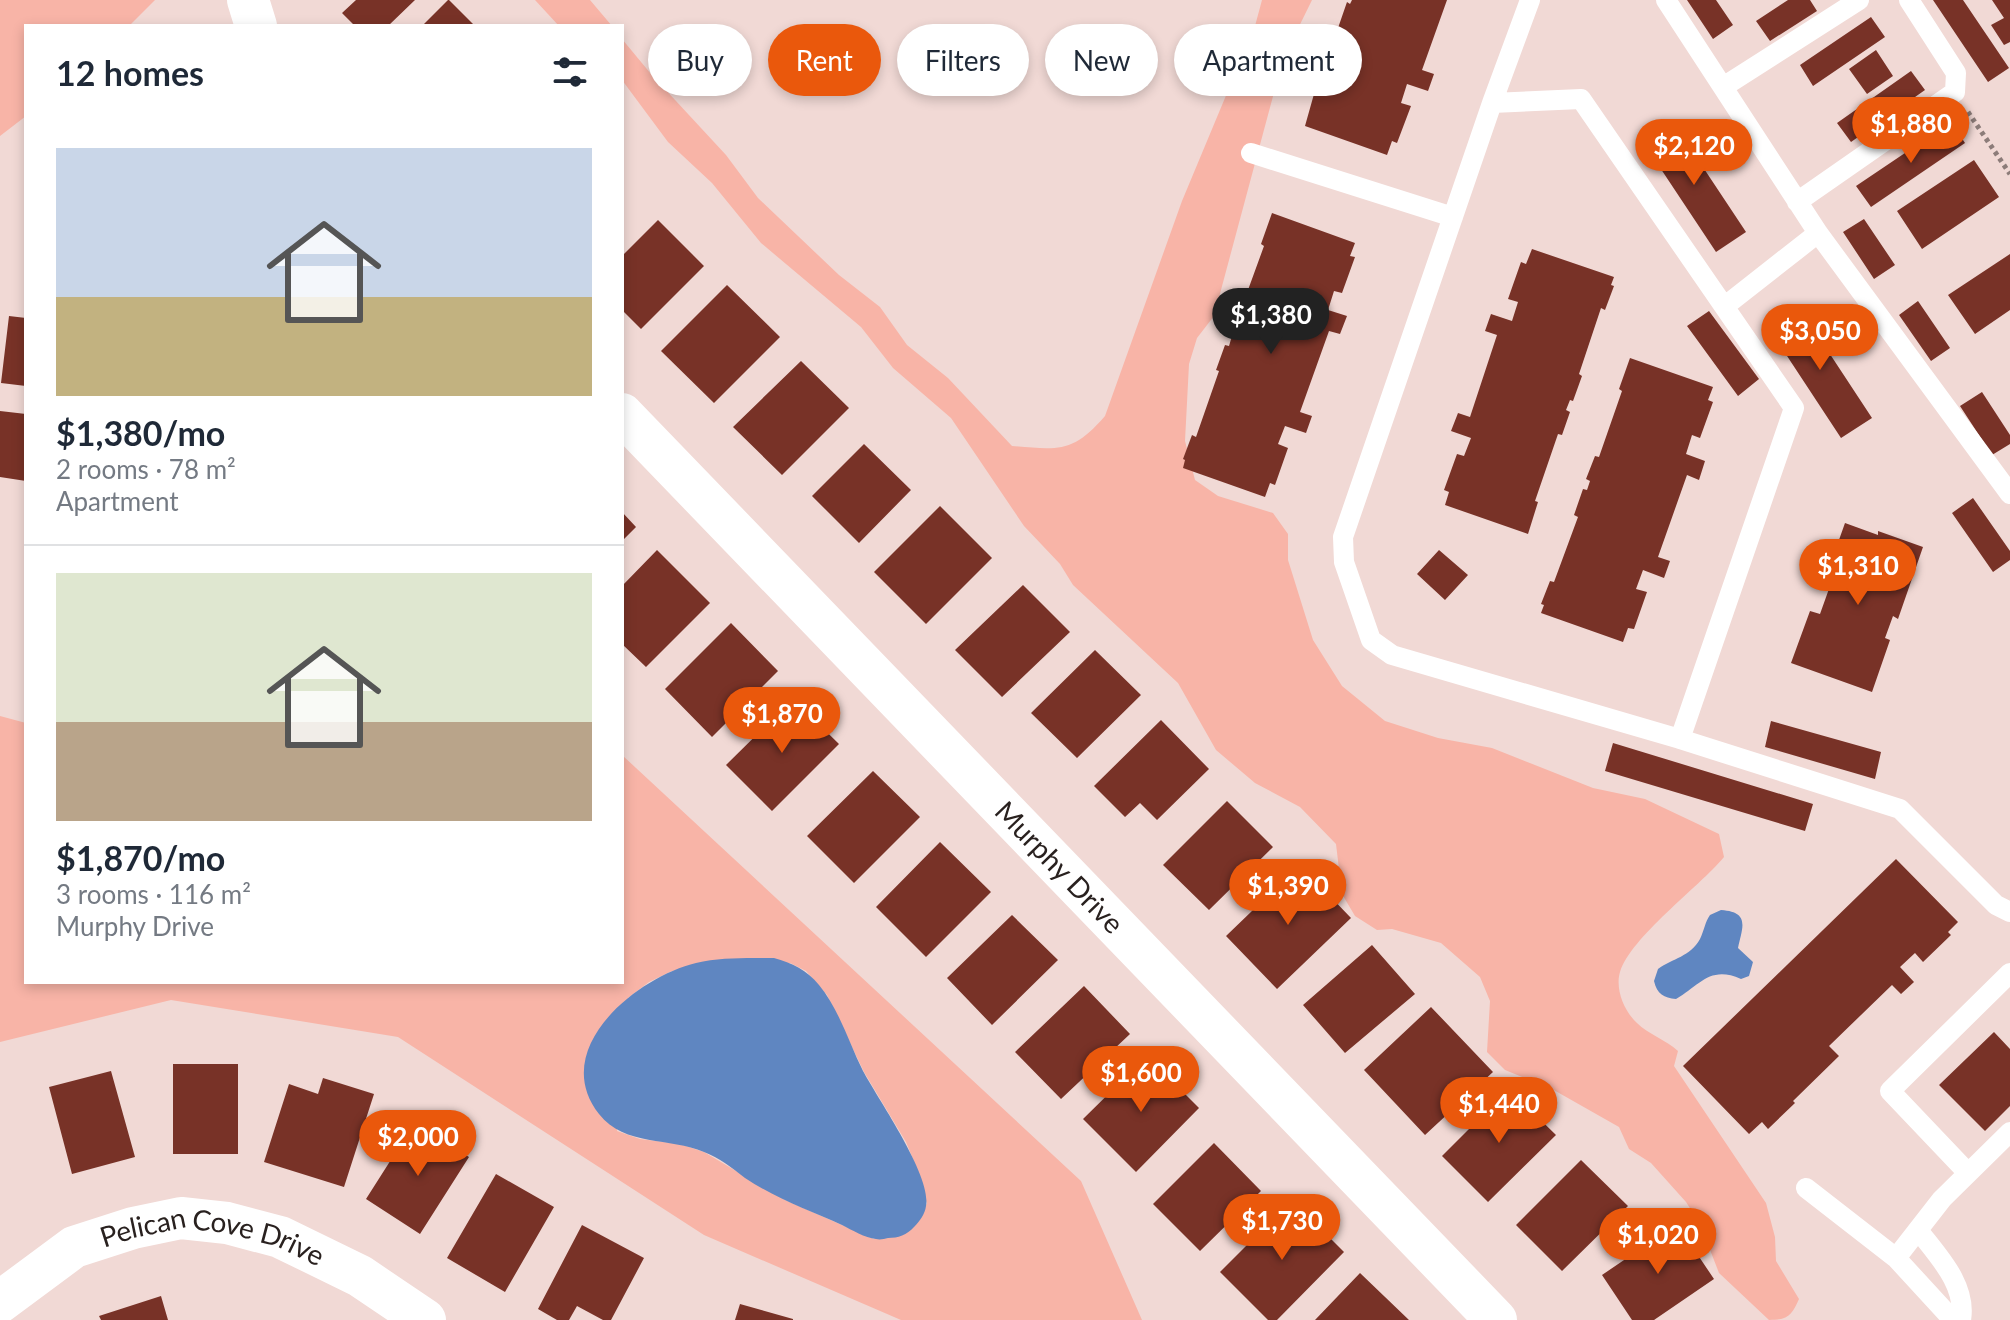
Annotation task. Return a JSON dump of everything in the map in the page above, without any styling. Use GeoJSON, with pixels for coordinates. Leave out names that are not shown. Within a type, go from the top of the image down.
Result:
{"type":"FeatureCollection","features":[{"type":"Feature","properties":{"kind":"street"},"geometry":{"type":"LineString","coordinates":[[248,0],[255,24]]}},
{"type":"Feature","properties":{"kind":"street","name":"Murphy Drive"},"geometry":{"type":"LineString","coordinates":[[624,416],[1496,1320]]}},
{"type":"Feature","properties":{"kind":"street","name":"Pelican Cove Drive"},"geometry":{"type":"LineString","coordinates":[[0,1302],[74,1247],[133,1228],[181,1218],[227,1223],[280,1237],[360,1276],[425,1320]]}},
{"type":"Feature","properties":{"kind":"lane"},"geometry":{"type":"LineString","coordinates":[[1530,0],[1343,537],[1344,562],[1371,640],[1392,655],[1680,739],[1900,809],[1996,905],[2010,912]]}},
{"type":"Feature","properties":{"kind":"lane"},"geometry":{"type":"LineString","coordinates":[[1666,0],[1818,233],[2010,494]]}},
{"type":"Feature","properties":{"kind":"lane"},"geometry":{"type":"LineString","coordinates":[[1723,87],[1859,0]]}},
{"type":"Feature","properties":{"kind":"lane"},"geometry":{"type":"LineString","coordinates":[[1797,202],[1955,92],[1956,73],[1909,0]]}},
{"type":"Feature","properties":{"kind":"lane"},"geometry":{"type":"LineString","coordinates":[[1492,103],[1581,99],[1794,408],[1680,739]]}},
{"type":"Feature","properties":{"kind":"lane"},"geometry":{"type":"LineString","coordinates":[[1251,153],[1453,217]]}},
{"type":"Feature","properties":{"kind":"lane"},"geometry":{"type":"LineString","coordinates":[[1725,306],[1818,233]]}},
{"type":"Feature","properties":{"kind":"lane"},"geometry":{"type":"LineString","coordinates":[[1968,1173],[1890,1091],[2010,973]]}},
{"type":"Feature","properties":{"kind":"lane"},"geometry":{"type":"LineString","coordinates":[[1896,1258],[1942,1199],[2010,1132]]}},
{"type":"Feature","properties":{"kind":"lane"},"geometry":{"type":"LineString","coordinates":[[1806,1188],[1896,1258],[1953,1320]]}},
{"type":"Feature","properties":{"kind":"lane"},"geometry":{"type":"LineString","coordinates":[[1918,1230],[1945,1264],[1959,1292],[1961,1320]]}},
{"type":"Feature","properties":{"kind":"path"},"geometry":{"type":"LineString","coordinates":[[1955,92],[2010,174]]}},
{"type":"Feature","properties":{"kind":"shaded area"},"geometry":{"type":"Polygon","coordinates":[[[0,0],[155,0],[131,24],[24,24],[24,118],[0,136],[0,0]]]}},
{"type":"Feature","properties":{"kind":"shaded area"},"geometry":{"type":"Polygon","coordinates":[[[535,0],[590,0],[610,24],[557,24],[535,0]]]}},
{"type":"Feature","properties":{"kind":"shaded area"},"geometry":{"type":"Polygon","coordinates":[[[1262,0],[1312,0],[1300,24],[1256,24],[1262,0]]]}},
{"type":"Feature","properties":{"kind":"shaded area"},"geometry":{"type":"Polygon","coordinates":[[[624,41],[648,70],[648,96],[671,96],[726,155],[758,198],[839,275],[880,307],[907,345],[948,378],[1012,446],[1054,448],[1074,443],[1105,416],[1182,201],[1226,96],[1273,96],[1214,316],[1197,338],[1189,364],[1185,441],[1195,480],[1218,496],[1273,513],[1288,534],[1288,560],[1313,640],[1342,686],[1385,721],[1438,738],[1492,748],[1593,788],[1645,799],[1719,834],[1724,857],[1637,944],[1620,972],[1619,985],[1632,1018],[1678,1051],[1674,1066],[1766,1203],[1775,1237],[1776,1261],[1799,1299],[1785,1318],[1769,1320],[1719,1273],[1700,1224],[1686,1202],[1651,1163],[1629,1149],[1619,1127],[1552,1089],[1505,1070],[1487,1052],[1490,1001],[1480,977],[1441,943],[1392,929],[1377,930],[1355,916],[1342,894],[1336,844],[1300,807],[1255,783],[1216,750],[1178,683],[1073,585],[1060,564],[1024,526],[951,418],[893,368],[861,327],[761,243],[712,183],[668,142],[624,83],[624,41]]]}},
{"type":"Feature","properties":{"kind":"shaded area"},"geometry":{"type":"Polygon","coordinates":[[[0,716],[24,722],[24,984],[624,984],[624,757],[1081,1181],[1142,1320],[901,1320],[704,1235],[398,1037],[171,1000],[0,1042],[0,716]],[[790,963],[672,971],[649,982],[628,998],[617,1131],[704,1152],[785,1200],[874,1239],[927,1204],[906,1142],[864,1072],[827,995],[806,971],[790,963]]]}},
{"type":"Feature","properties":{"kind":"water"},"geometry":{"type":"Polygon","coordinates":[[[1721,910],[1731,911],[1741,918],[1738,948],[1753,962],[1749,976],[1741,979],[1730,975],[1713,975],[1676,999],[1668,998],[1657,989],[1654,981],[1658,969],[1691,950],[1700,939],[1710,915],[1721,910]]]}},
{"type":"Feature","properties":{"kind":"water"},"geometry":{"type":"Polygon","coordinates":[[[774,958],[804,971],[826,994],[863,1071],[913,1157],[926,1193],[926,1206],[920,1220],[905,1234],[880,1239],[867,1237],[768,1192],[710,1154],[622,1132],[599,1114],[586,1089],[584,1065],[592,1041],[606,1019],[649,983],[705,961],[774,958]]]}},
{"type":"Feature","properties":{"kind":"building"},"geometry":{"type":"Polygon","coordinates":[[[356,0],[415,0],[390,24],[353,24],[342,13],[356,0]]]}},
{"type":"Feature","properties":{"kind":"building"},"geometry":{"type":"Polygon","coordinates":[[[449,0],[473,24],[424,24],[449,0]]]}},
{"type":"Feature","properties":{"kind":"building"},"geometry":{"type":"Polygon","coordinates":[[[1352,0],[1447,0],[1422,70],[1434,74],[1428,91],[1407,84],[1401,103],[1411,106],[1397,143],[1392,141],[1387,155],[1305,126],[1313,96],[1362,96],[1362,24],[1339,24],[1347,2],[1350,4],[1352,0]]]}},
{"type":"Feature","properties":{"kind":"building"},"geometry":{"type":"Polygon","coordinates":[[[1687,0],[1716,0],[1733,25],[1713,39],[1687,0]]]}},
{"type":"Feature","properties":{"kind":"building"},"geometry":{"type":"Polygon","coordinates":[[[1788,0],[1810,0],[1817,11],[1770,41],[1756,21],[1788,0]]]}},
{"type":"Feature","properties":{"kind":"building"},"geometry":{"type":"Polygon","coordinates":[[[1933,0],[1963,0],[2009,68],[1988,82],[1933,0]]]}},
{"type":"Feature","properties":{"kind":"building"},"geometry":{"type":"Polygon","coordinates":[[[1992,0],[2010,0],[2010,42],[2004,45],[1991,25],[2004,18],[1992,0]]]}},
{"type":"Feature","properties":{"kind":"building"},"geometry":{"type":"Polygon","coordinates":[[[1871,17],[1885,37],[1813,86],[1800,65],[1871,17]]]}},
{"type":"Feature","properties":{"kind":"building"},"geometry":{"type":"Polygon","coordinates":[[[1876,50],[1893,76],[1867,94],[1849,69],[1876,50]]]}},
{"type":"Feature","properties":{"kind":"building"},"geometry":{"type":"Polygon","coordinates":[[[1911,71],[1925,90],[1851,142],[1837,123],[1911,71]]]}},
{"type":"Feature","properties":{"kind":"building"},"geometry":{"type":"Polygon","coordinates":[[[1673,122],[1746,232],[1716,252],[1643,142],[1673,122]]]}},
{"type":"Feature","properties":{"kind":"building"},"geometry":{"type":"Polygon","coordinates":[[[1951,122],[1965,143],[1871,207],[1856,186],[1951,122]]]}},
{"type":"Feature","properties":{"kind":"building"},"geometry":{"type":"Polygon","coordinates":[[[1974,160],[1999,197],[1922,249],[1897,211],[1974,160]]]}},
{"type":"Feature","properties":{"kind":"building"},"geometry":{"type":"Polygon","coordinates":[[[1272,213],[1355,243],[1350,256],[1355,257],[1342,293],[1334,291],[1328,310],[1347,316],[1340,334],[1329,331],[1300,412],[1312,416],[1306,433],[1285,426],[1278,444],[1288,448],[1275,485],[1270,483],[1265,497],[1183,468],[1183,459],[1192,435],[1196,437],[1225,345],[1229,346],[1232,336],[1228,334],[1237,311],[1240,312],[1264,246],[1261,244],[1272,213]]]}},
{"type":"Feature","properties":{"kind":"building"},"geometry":{"type":"Polygon","coordinates":[[[1864,219],[1895,265],[1874,279],[1843,232],[1864,219]]]}},
{"type":"Feature","properties":{"kind":"building"},"geometry":{"type":"Polygon","coordinates":[[[658,220],[704,266],[641,329],[624,312],[624,254],[658,220]]]}},
{"type":"Feature","properties":{"kind":"building"},"geometry":{"type":"Polygon","coordinates":[[[1532,249],[1614,277],[1611,285],[1614,286],[1605,310],[1601,308],[1579,374],[1582,376],[1573,401],[1570,400],[1566,410],[1570,412],[1562,435],[1558,434],[1535,501],[1538,502],[1528,534],[1445,505],[1449,492],[1444,490],[1457,454],[1464,456],[1471,438],[1451,431],[1458,413],[1470,417],[1497,335],[1485,331],[1491,314],[1512,321],[1518,302],[1508,299],[1521,262],[1526,264],[1532,249]]]}},
{"type":"Feature","properties":{"kind":"building"},"geometry":{"type":"Polygon","coordinates":[[[2010,254],[2010,310],[1975,334],[1948,295],[2010,254]]]}},
{"type":"Feature","properties":{"kind":"building"},"geometry":{"type":"Polygon","coordinates":[[[727,285],[780,337],[714,403],[661,351],[727,285]]]}},
{"type":"Feature","properties":{"kind":"building"},"geometry":{"type":"Polygon","coordinates":[[[1918,301],[1950,348],[1931,361],[1899,315],[1918,301]]]}},
{"type":"Feature","properties":{"kind":"building"},"geometry":{"type":"Polygon","coordinates":[[[1799,307],[1872,418],[1841,438],[1768,327],[1799,307]]]}},
{"type":"Feature","properties":{"kind":"building"},"geometry":{"type":"Polygon","coordinates":[[[1709,311],[1759,379],[1738,396],[1687,326],[1709,311]]]}},
{"type":"Feature","properties":{"kind":"building"},"geometry":{"type":"Polygon","coordinates":[[[9,316],[24,318],[24,386],[1,383],[9,316]]]}},
{"type":"Feature","properties":{"kind":"building"},"geometry":{"type":"Polygon","coordinates":[[[1630,358],[1713,387],[1708,400],[1713,402],[1700,438],[1692,435],[1686,454],[1705,461],[1699,480],[1687,475],[1658,557],[1670,561],[1664,578],[1643,570],[1636,589],[1647,592],[1634,629],[1628,628],[1623,642],[1541,613],[1544,605],[1541,604],[1550,581],[1554,582],[1578,517],[1574,515],[1583,489],[1587,490],[1590,481],[1586,479],[1595,456],[1599,457],[1630,358]]]}},
{"type":"Feature","properties":{"kind":"building"},"geometry":{"type":"Polygon","coordinates":[[[801,361],[849,408],[782,475],[733,427],[801,361]]]}},
{"type":"Feature","properties":{"kind":"building"},"geometry":{"type":"Polygon","coordinates":[[[1982,392],[2010,435],[2010,444],[1992,455],[1960,406],[1982,392]]]}},
{"type":"Feature","properties":{"kind":"building"},"geometry":{"type":"Polygon","coordinates":[[[0,411],[24,414],[24,481],[0,477],[0,411]]]}},
{"type":"Feature","properties":{"kind":"building"},"geometry":{"type":"Polygon","coordinates":[[[864,444],[911,490],[859,543],[812,496],[864,444]]]}},
{"type":"Feature","properties":{"kind":"building"},"geometry":{"type":"Polygon","coordinates":[[[1973,498],[2010,551],[2010,560],[1993,572],[1952,513],[1973,498]]]}},
{"type":"Feature","properties":{"kind":"building"},"geometry":{"type":"Polygon","coordinates":[[[940,506],[992,558],[926,624],[874,572],[940,506]]]}},
{"type":"Feature","properties":{"kind":"building"},"geometry":{"type":"Polygon","coordinates":[[[624,514],[636,527],[624,539],[624,514]]]}},
{"type":"Feature","properties":{"kind":"building"},"geometry":{"type":"Polygon","coordinates":[[[1845,523],[1923,547],[1898,619],[1893,616],[1885,638],[1890,640],[1872,692],[1791,663],[1810,611],[1820,614],[1830,586],[1813,580],[1819,564],[1829,568],[1845,523]]]}},
{"type":"Feature","properties":{"kind":"building"},"geometry":{"type":"Polygon","coordinates":[[[657,550],[710,603],[646,667],[624,646],[624,584],[657,550]]]}},
{"type":"Feature","properties":{"kind":"building"},"geometry":{"type":"Polygon","coordinates":[[[1439,550],[1468,575],[1445,600],[1417,574],[1439,550]]]}},
{"type":"Feature","properties":{"kind":"building"},"geometry":{"type":"Polygon","coordinates":[[[1023,585],[1070,632],[1002,697],[955,650],[1023,585]]]}},
{"type":"Feature","properties":{"kind":"building"},"geometry":{"type":"Polygon","coordinates":[[[731,623],[778,671],[712,737],[665,689],[731,623]]]}},
{"type":"Feature","properties":{"kind":"building"},"geometry":{"type":"Polygon","coordinates":[[[1095,650],[1141,695],[1077,758],[1031,713],[1095,650]]]}},
{"type":"Feature","properties":{"kind":"building"},"geometry":{"type":"Polygon","coordinates":[[[793,699],[839,744],[772,811],[726,765],[793,699]]]}},
{"type":"Feature","properties":{"kind":"building"},"geometry":{"type":"Polygon","coordinates":[[[1161,720],[1209,769],[1157,820],[1140,803],[1125,817],[1094,786],[1161,720]]]}},
{"type":"Feature","properties":{"kind":"building"},"geometry":{"type":"Polygon","coordinates":[[[1771,721],[1881,752],[1875,779],[1765,747],[1771,721]]]}},
{"type":"Feature","properties":{"kind":"building"},"geometry":{"type":"Polygon","coordinates":[[[1613,743],[1813,804],[1805,831],[1605,771],[1613,743]]]}},
{"type":"Feature","properties":{"kind":"building"},"geometry":{"type":"Polygon","coordinates":[[[873,771],[920,817],[854,883],[807,836],[873,771]]]}},
{"type":"Feature","properties":{"kind":"building"},"geometry":{"type":"Polygon","coordinates":[[[1227,801],[1273,847],[1209,910],[1163,865],[1227,801]]]}},
{"type":"Feature","properties":{"kind":"building"},"geometry":{"type":"Polygon","coordinates":[[[940,842],[991,892],[926,957],[876,907],[940,842]]]}},
{"type":"Feature","properties":{"kind":"building"},"geometry":{"type":"Polygon","coordinates":[[[1896,859],[1958,922],[1948,932],[1951,935],[1923,962],[1915,953],[1900,967],[1914,982],[1901,994],[1892,985],[1829,1046],[1839,1056],[1793,1101],[1795,1103],[1768,1129],[1762,1122],[1749,1134],[1683,1066],[1896,859]]]}},
{"type":"Feature","properties":{"kind":"building"},"geometry":{"type":"Polygon","coordinates":[[[1300,865],[1351,918],[1277,989],[1226,936],[1300,865]]]}},
{"type":"Feature","properties":{"kind":"building"},"geometry":{"type":"Polygon","coordinates":[[[1012,915],[1058,960],[992,1025],[947,978],[1012,915]]]}},
{"type":"Feature","properties":{"kind":"building"},"geometry":{"type":"Polygon","coordinates":[[[1372,945],[1415,994],[1345,1053],[1303,1005],[1372,945]]]}},
{"type":"Feature","properties":{"kind":"building"},"geometry":{"type":"Polygon","coordinates":[[[1084,986],[1130,1034],[1061,1099],[1015,1052],[1084,986]]]}},
{"type":"Feature","properties":{"kind":"building"},"geometry":{"type":"Polygon","coordinates":[[[1431,1007],[1493,1072],[1425,1135],[1364,1070],[1431,1007]]]}},
{"type":"Feature","properties":{"kind":"building"},"geometry":{"type":"Polygon","coordinates":[[[1994,1032],[2010,1049],[2010,1106],[1985,1131],[1939,1085],[1994,1032]]]}},
{"type":"Feature","properties":{"kind":"building"},"geometry":{"type":"Polygon","coordinates":[[[1147,1056],[1199,1108],[1136,1172],[1083,1119],[1147,1056]]]}},
{"type":"Feature","properties":{"kind":"building"},"geometry":{"type":"Polygon","coordinates":[[[173,1064],[238,1064],[238,1154],[173,1154],[173,1064]]]}},
{"type":"Feature","properties":{"kind":"building"},"geometry":{"type":"Polygon","coordinates":[[[111,1071],[135,1157],[72,1174],[49,1087],[111,1071]]]}},
{"type":"Feature","properties":{"kind":"building"},"geometry":{"type":"Polygon","coordinates":[[[323,1078],[374,1094],[344,1187],[264,1162],[289,1084],[318,1094],[323,1078]]]}},
{"type":"Feature","properties":{"kind":"building"},"geometry":{"type":"Polygon","coordinates":[[[1509,1089],[1556,1135],[1488,1202],[1442,1156],[1509,1089]]]}},
{"type":"Feature","properties":{"kind":"building"},"geometry":{"type":"Polygon","coordinates":[[[415,1122],[469,1157],[420,1234],[366,1199],[415,1122]]]}},
{"type":"Feature","properties":{"kind":"building"},"geometry":{"type":"Polygon","coordinates":[[[1214,1143],[1261,1191],[1200,1251],[1153,1204],[1214,1143]]]}},
{"type":"Feature","properties":{"kind":"building"},"geometry":{"type":"Polygon","coordinates":[[[1581,1160],[1628,1206],[1562,1271],[1516,1225],[1581,1160]]]}},
{"type":"Feature","properties":{"kind":"building"},"geometry":{"type":"Polygon","coordinates":[[[496,1174],[554,1207],[505,1292],[447,1258],[496,1174]]]}},
{"type":"Feature","properties":{"kind":"building"},"geometry":{"type":"Polygon","coordinates":[[[1292,1200],[1344,1252],[1277,1320],[1268,1320],[1220,1272],[1292,1200]]]}},
{"type":"Feature","properties":{"kind":"building"},"geometry":{"type":"Polygon","coordinates":[[[1677,1224],[1714,1279],[1654,1320],[1632,1320],[1602,1275],[1677,1224]]]}},
{"type":"Feature","properties":{"kind":"building"},"geometry":{"type":"Polygon","coordinates":[[[582,1225],[644,1258],[611,1320],[603,1320],[577,1306],[569,1320],[557,1320],[538,1309],[582,1225]]]}},
{"type":"Feature","properties":{"kind":"building"},"geometry":{"type":"Polygon","coordinates":[[[1360,1273],[1409,1320],[1315,1320],[1360,1273]]]}},
{"type":"Feature","properties":{"kind":"building"},"geometry":{"type":"Polygon","coordinates":[[[161,1296],[168,1320],[101,1320],[99,1316],[161,1296]]]}},
{"type":"Feature","properties":{"kind":"building"},"geometry":{"type":"Polygon","coordinates":[[[740,1304],[793,1319],[793,1320],[735,1320],[740,1304]]]}}]}
